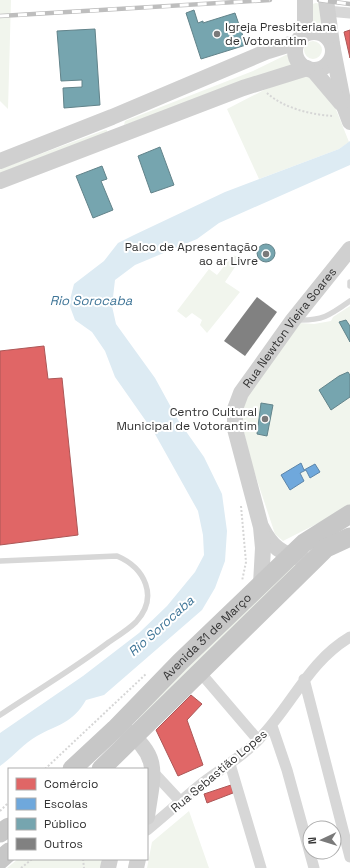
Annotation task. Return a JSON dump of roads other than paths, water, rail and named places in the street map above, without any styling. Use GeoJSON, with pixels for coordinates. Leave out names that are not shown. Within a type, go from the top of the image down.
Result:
{"type":"FeatureCollection","features":[{"type":"Feature","properties":{"kind":"highway","name":"Avenida 31 de Março"},"geometry":{"type":"LineString","coordinates":[[73,768],[115,730],[180,662],[304,543],[350,514]]}},
{"type":"Feature","properties":{"kind":"highway","name":"Avenida 31 de Março"},"geometry":{"type":"LineString","coordinates":[[102,768],[135,737],[199,671],[326,548],[350,537]]}},
{"type":"Feature","properties":{"kind":"highway"},"geometry":{"type":"LineString","coordinates":[[0,860],[8,853]]}},
{"type":"Feature","properties":{"kind":"main road"},"geometry":{"type":"LineString","coordinates":[[304,0],[305,22],[295,54],[301,65],[310,69],[344,115]]}},
{"type":"Feature","properties":{"kind":"main road"},"geometry":{"type":"LineString","coordinates":[[327,6],[332,47],[344,115]]}},
{"type":"Feature","properties":{"kind":"main road"},"geometry":{"type":"LineString","coordinates":[[0,161],[112,117],[299,39],[312,32],[318,32],[329,39],[332,47],[329,62],[319,69],[310,69],[259,83],[0,182]]}},
{"type":"Feature","properties":{"kind":"main road"},"geometry":{"type":"LineString","coordinates":[[112,117],[120,136]]}},
{"type":"Feature","properties":{"kind":"main road","name":"Rua Newton Vieira Soares"},"geometry":{"type":"LineString","coordinates":[[261,526],[235,429],[235,409],[241,393],[293,320],[350,249]]}},
{"type":"Feature","properties":{"kind":"main road"},"geometry":{"type":"LineString","coordinates":[[261,526],[273,546],[290,556],[314,560]]}},
{"type":"Feature","properties":{"kind":"main road"},"geometry":{"type":"LineString","coordinates":[[261,526],[261,584]]}},
{"type":"Feature","properties":{"kind":"main road"},"geometry":{"type":"LineString","coordinates":[[115,730],[125,730],[135,737],[149,754],[150,774],[148,803]]}},
{"type":"Feature","properties":{"kind":"street"},"geometry":{"type":"LineString","coordinates":[[327,6],[350,13]]}},
{"type":"Feature","properties":{"kind":"street","name":"Rua Sebastião Lopes"},"geometry":{"type":"LineString","coordinates":[[148,829],[258,740],[272,726],[304,679],[334,646],[350,637]]}},
{"type":"Feature","properties":{"kind":"street"},"geometry":{"type":"LineString","coordinates":[[199,671],[258,740]]}},
{"type":"Feature","properties":{"kind":"street"},"geometry":{"type":"LineString","coordinates":[[304,679],[350,857]]}},
{"type":"Feature","properties":{"kind":"street"},"geometry":{"type":"LineString","coordinates":[[272,726],[287,770],[314,868]]}},
{"type":"Feature","properties":{"kind":"street"},"geometry":{"type":"LineString","coordinates":[[230,764],[261,868]]}},
{"type":"Feature","properties":{"kind":"street"},"geometry":{"type":"LineString","coordinates":[[150,774],[181,802]]}},
{"type":"Feature","properties":{"kind":"lane"},"geometry":{"type":"LineString","coordinates":[[293,320],[314,321],[321,319],[350,300]]}},
{"type":"Feature","properties":{"kind":"lane"},"geometry":{"type":"LineString","coordinates":[[0,561],[117,556],[129,561],[140,572],[148,587],[147,603],[136,621],[96,652],[0,715]]}},
{"type":"Feature","properties":{"kind":"water","name":"Rio Sorocaba"},"geometry":{"type":"Polygon","coordinates":[[[350,141],[350,165],[219,223],[197,239],[135,265],[115,280],[112,306],[116,324],[155,378],[178,420],[204,457],[222,494],[227,531],[225,561],[215,588],[202,610],[104,695],[86,700],[81,708],[70,719],[32,739],[0,766],[0,733],[83,676],[139,633],[167,606],[195,572],[204,555],[203,535],[198,511],[155,434],[115,377],[105,351],[92,332],[75,320],[69,304],[74,284],[104,261],[118,243],[225,192],[339,149],[350,141]]]}},
{"type":"Feature","properties":{"kind":"railway"},"geometry":{"type":"LineString","coordinates":[[0,16],[270,0]]}},
{"type":"Feature","properties":{"kind":"railway"},"geometry":{"type":"LineString","coordinates":[[319,0],[350,4]]}},
{"type":"Feature","properties":{"kind":"place","name":"Igreja Presbiteriana de Votorantim"},"geometry":{"type":"Point","coordinates":[217,34]}},
{"type":"Feature","properties":{"kind":"place","name":"Palco de Apresentação ao ar Livre"},"geometry":{"type":"Point","coordinates":[266,254]}},
{"type":"Feature","properties":{"kind":"place","name":"Centro Cultural Municipal de Votorantim"},"geometry":{"type":"Point","coordinates":[265,419]}}]}
